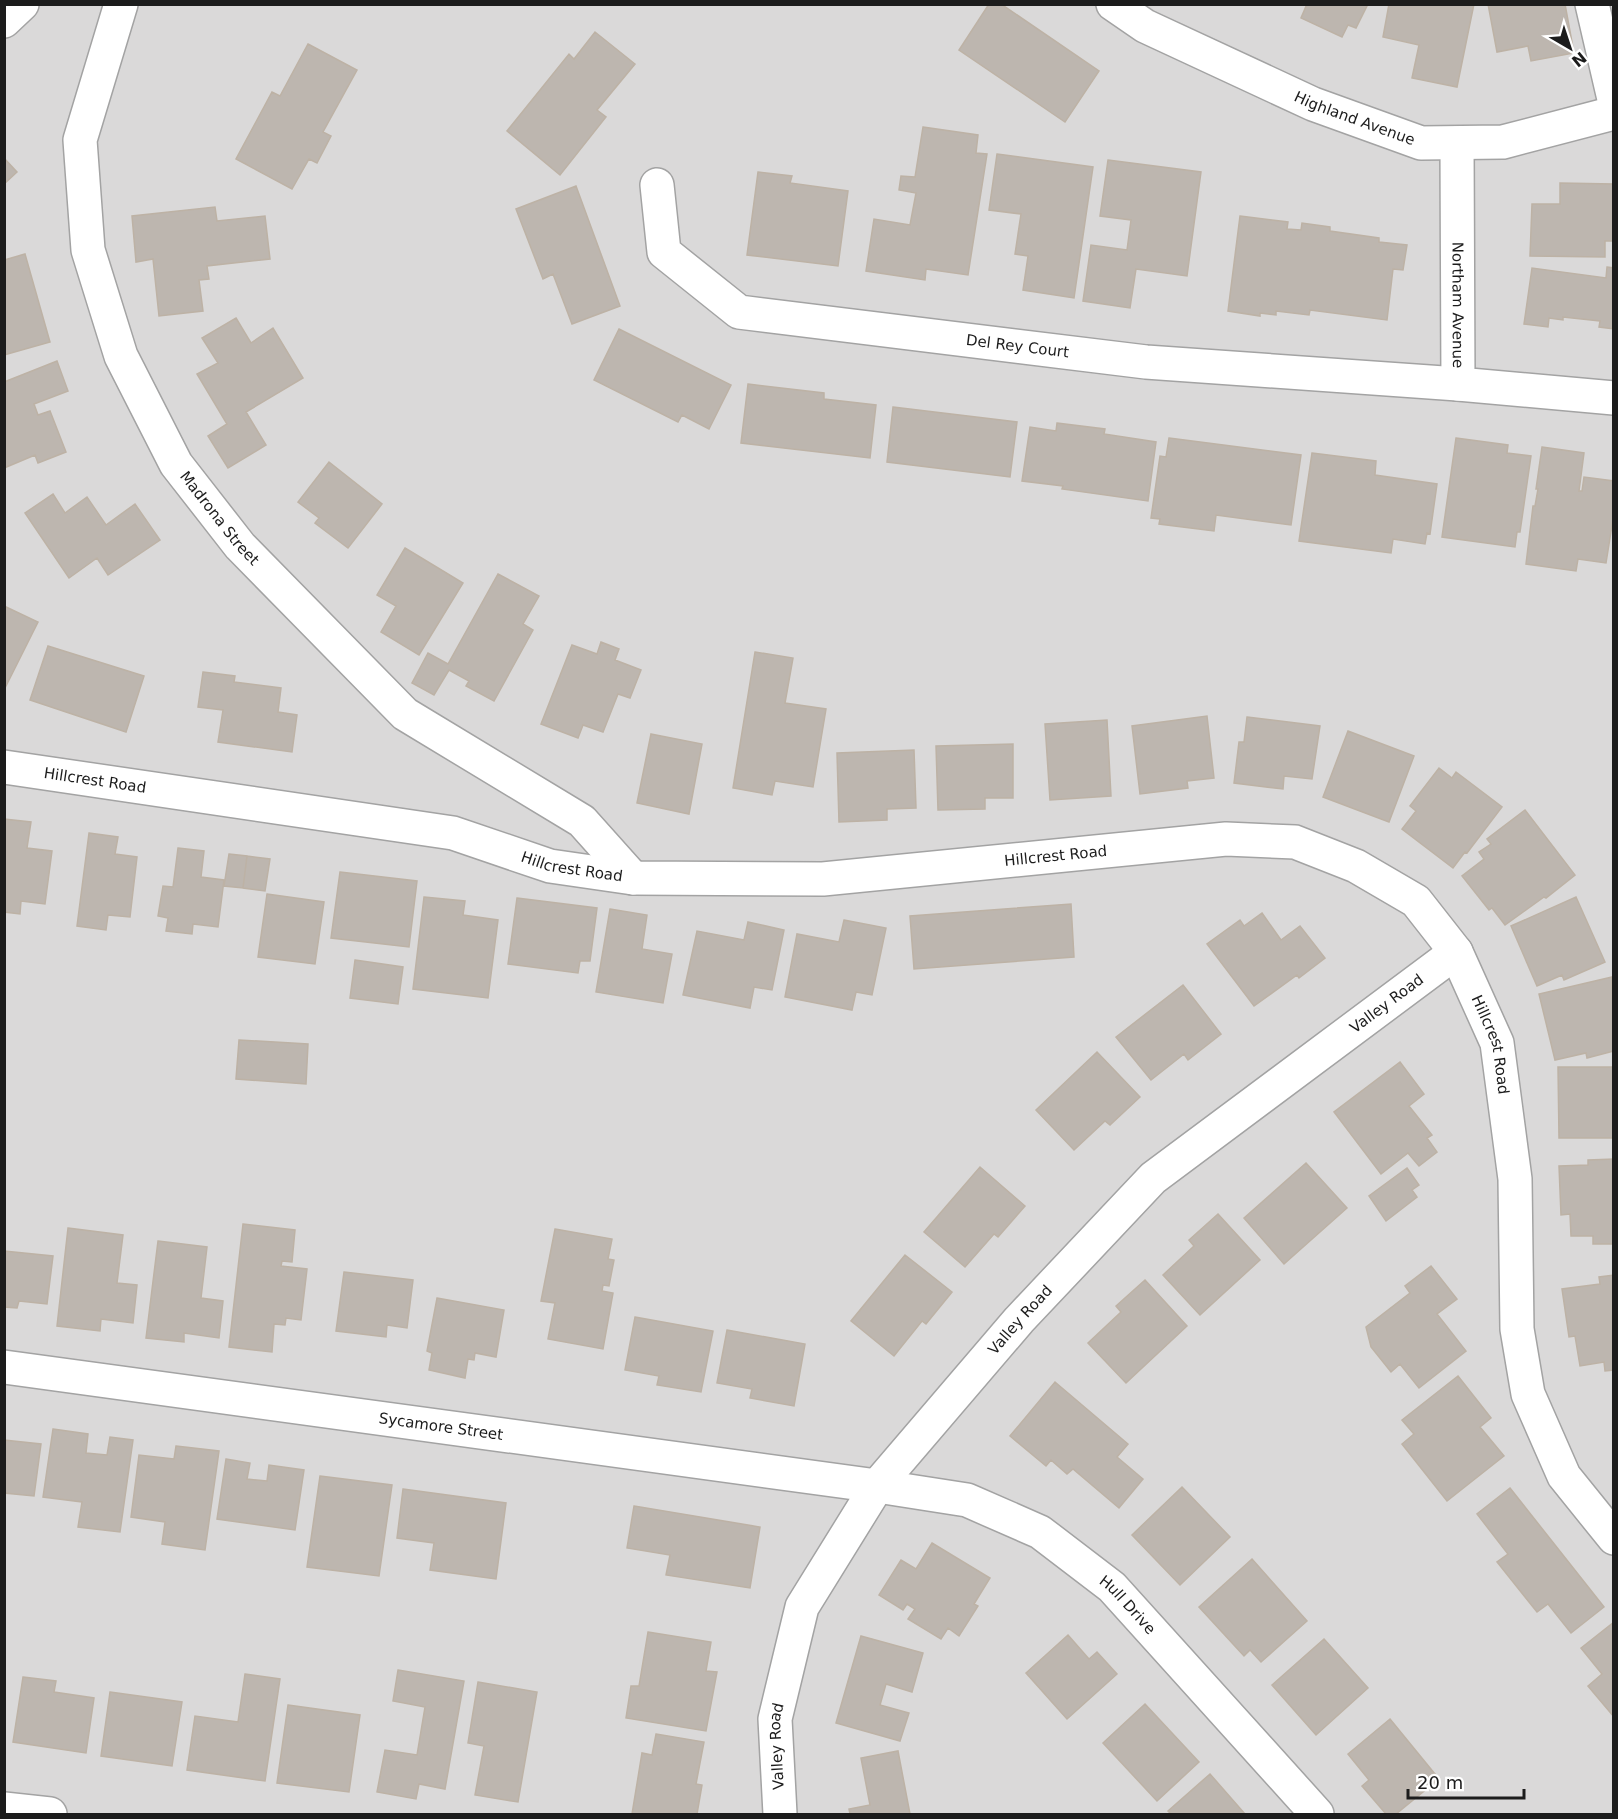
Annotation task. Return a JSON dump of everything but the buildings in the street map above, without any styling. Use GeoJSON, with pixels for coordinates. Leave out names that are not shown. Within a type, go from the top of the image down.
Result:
{"type":"FeatureCollection","features":[{"type":"Feature","properties":{"kind":"street"},"geometry":{"type":"LineString","coordinates":[[4,21],[22,4]]}},
{"type":"Feature","properties":{"kind":"street","name":"Madrona Street"},"geometry":{"type":"LineString","coordinates":[[121,4],[80,140],[88,250],[121,356],[176,464],[240,546],[405,714],[582,821],[633,878]]}},
{"type":"Feature","properties":{"kind":"street","name":"Highland Avenue"},"geometry":{"type":"LineString","coordinates":[[1113,4],[1145,26],[1312,104],[1421,143],[1503,142],[1614,113]]}},
{"type":"Feature","properties":{"kind":"street"},"geometry":{"type":"LineString","coordinates":[[1592,4],[1614,99]]}},
{"type":"Feature","properties":{"kind":"street","name":"Northam Avenue"},"geometry":{"type":"LineString","coordinates":[[1457,143],[1458,384],[1614,398]]}},
{"type":"Feature","properties":{"kind":"street","name":"Del Rey Court"},"geometry":{"type":"LineString","coordinates":[[657,185],[664,252],[739,312],[1146,362],[1458,384]]}},
{"type":"Feature","properties":{"kind":"street","name":"Hillcrest Road"},"geometry":{"type":"LineString","coordinates":[[4,767],[453,833],[550,866],[633,878],[823,879],[1226,839],[1295,842],[1356,866],[1416,901],[1456,952],[1497,1043],[1515,1179],[1517,1329],[1528,1394],[1564,1476],[1614,1538]]}},
{"type":"Feature","properties":{"kind":"street","name":"Valley Road"},"geometry":{"type":"LineString","coordinates":[[780,1815],[775,1719],[802,1607],[877,1486],[1019,1320],[1153,1178],[1456,952]]}},
{"type":"Feature","properties":{"kind":"street","name":"Sycamore Street"},"geometry":{"type":"LineString","coordinates":[[4,1367],[877,1486]]}},
{"type":"Feature","properties":{"kind":"street","name":"Hull Drive"},"geometry":{"type":"LineString","coordinates":[[877,1486],[967,1500],[1040,1532],[1112,1587],[1317,1815]]}},
{"type":"Feature","properties":{"kind":"street"},"geometry":{"type":"LineString","coordinates":[[4,1809],[50,1815]]}},
{"type":"Feature","properties":{"kind":"shaded area"},"geometry":{"type":"Polygon","coordinates":[[[5,5],[1613,5],[1613,1814],[5,1814],[5,5]]]}}]}
